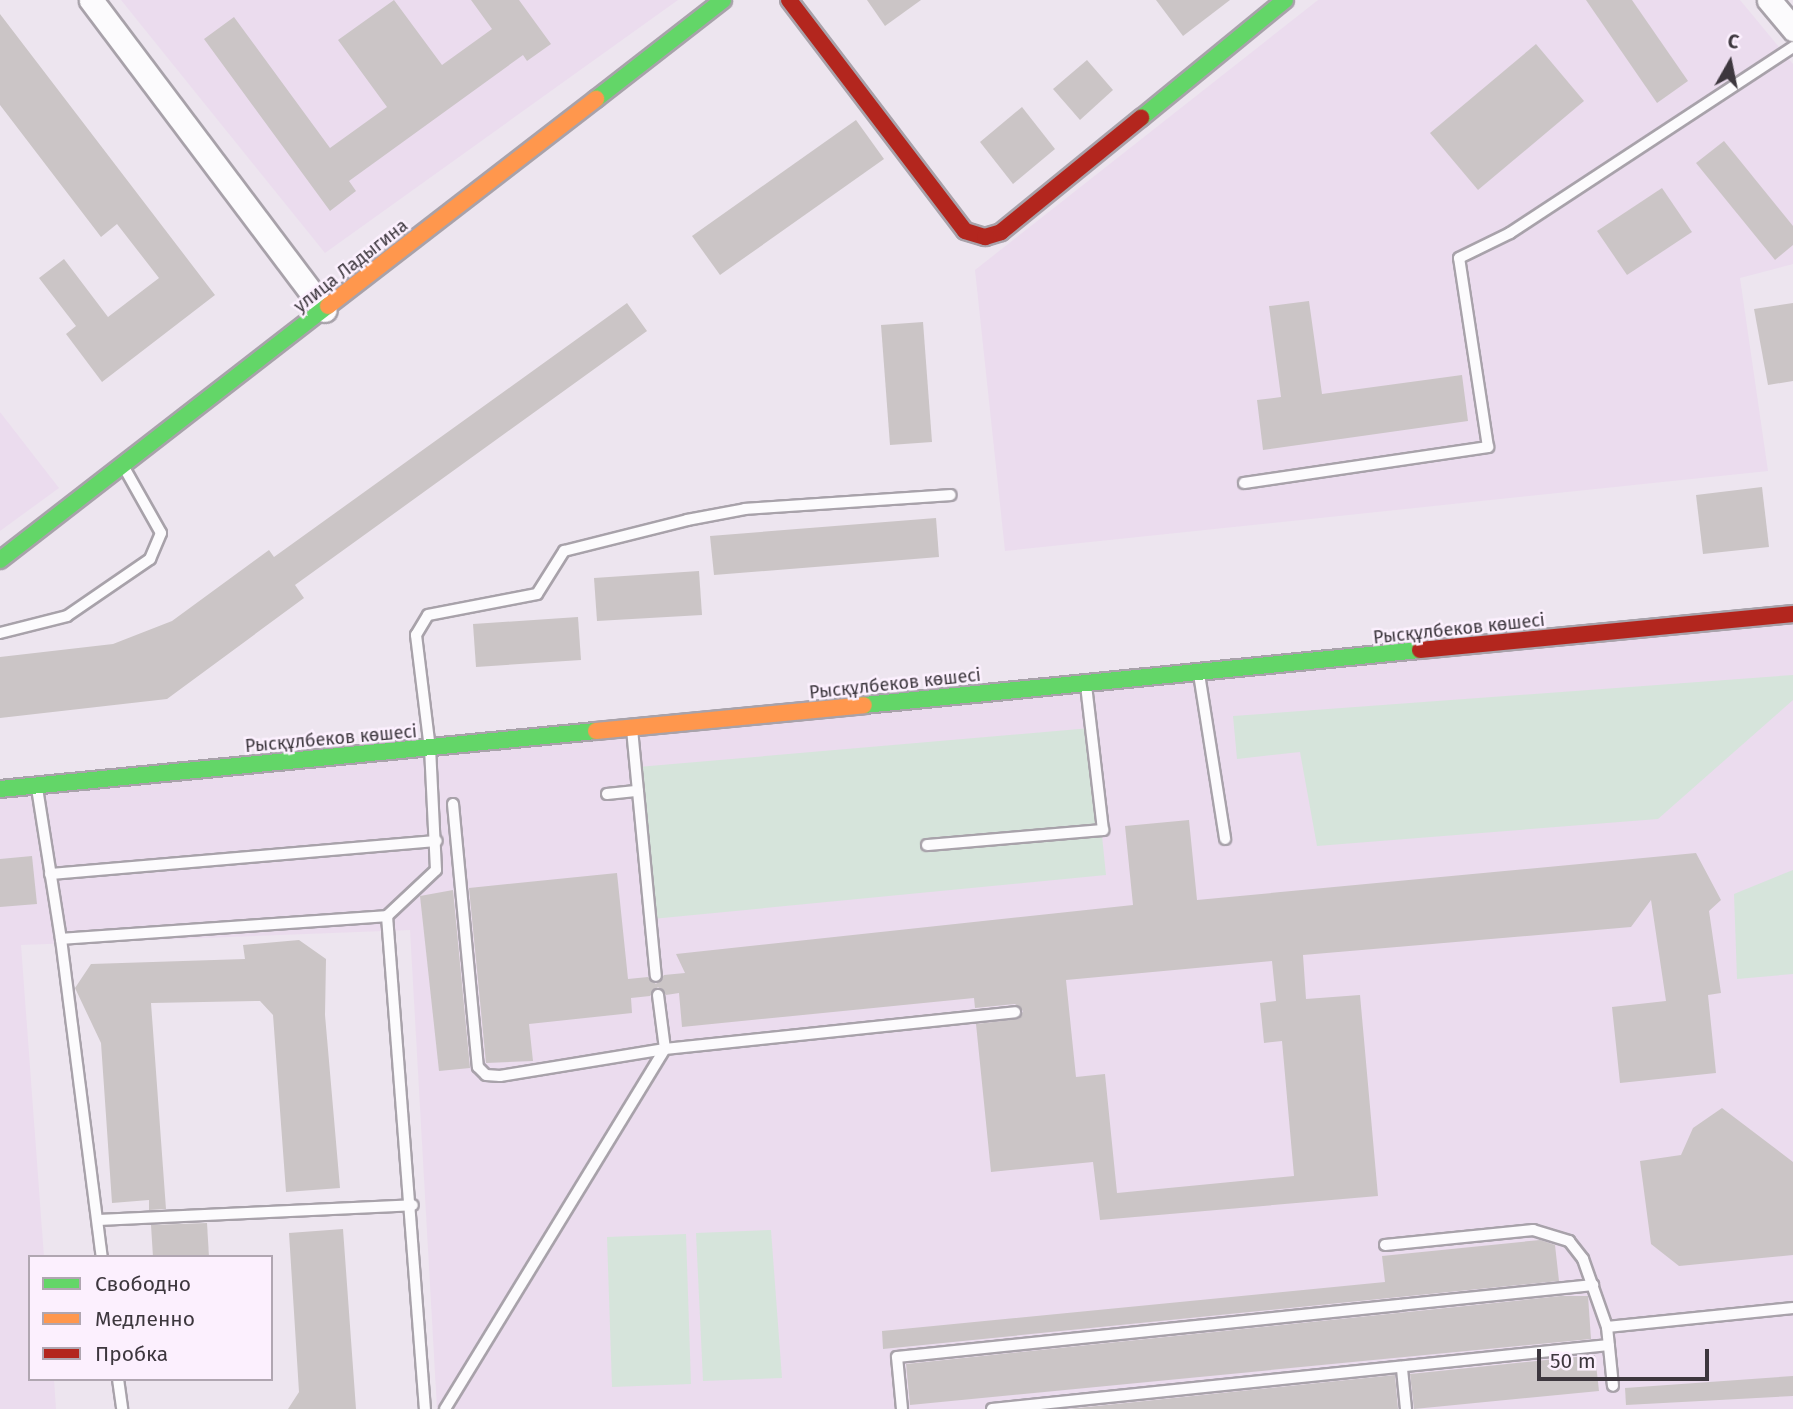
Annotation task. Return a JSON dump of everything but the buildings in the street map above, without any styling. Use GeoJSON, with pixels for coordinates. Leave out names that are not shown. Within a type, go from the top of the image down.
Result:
{"type":"FeatureCollection","features":[{"type":"Feature","properties":{"kind":"street"},"geometry":{"type":"LineString","coordinates":[[91,0],[325,310]]}},
{"type":"Feature","properties":{"kind":"street","name":"улица Ладыгина"},"geometry":{"type":"LineString","coordinates":[[0,560],[723,0]]}},
{"type":"Feature","properties":{"kind":"street"},"geometry":{"type":"LineString","coordinates":[[789,0],[965,231],[985,237],[1001,232],[1285,0]]}},
{"type":"Feature","properties":{"kind":"street"},"geometry":{"type":"LineString","coordinates":[[1769,0],[1793,29]]}},
{"type":"Feature","properties":{"kind":"street","name":"Рысқұлбеков көшесі"},"geometry":{"type":"LineString","coordinates":[[0,789],[1793,614]]}},
{"type":"Feature","properties":{"kind":"lane"},"geometry":{"type":"LineString","coordinates":[[1244,482],[1488,447],[1458,258],[1510,233],[1793,47]]}},
{"type":"Feature","properties":{"kind":"lane"},"geometry":{"type":"LineString","coordinates":[[0,633],[66,616],[150,559],[162,533],[141,490],[121,464]]}},
{"type":"Feature","properties":{"kind":"lane"},"geometry":{"type":"LineString","coordinates":[[61,940],[387,916],[436,870],[437,841],[430,749],[416,635],[428,615],[537,594],[564,551],[687,520],[745,509],[951,495]]}},
{"type":"Feature","properties":{"kind":"lane"},"geometry":{"type":"LineString","coordinates":[[1199,674],[1225,839]]}},
{"type":"Feature","properties":{"kind":"lane"},"geometry":{"type":"LineString","coordinates":[[927,845],[1103,830],[1086,685]]}},
{"type":"Feature","properties":{"kind":"lane"},"geometry":{"type":"LineString","coordinates":[[632,729],[656,976]]}},
{"type":"Feature","properties":{"kind":"lane"},"geometry":{"type":"LineString","coordinates":[[37,785],[61,940],[102,1255]]}},
{"type":"Feature","properties":{"kind":"lane"},"geometry":{"type":"LineString","coordinates":[[607,794],[638,791]]}},
{"type":"Feature","properties":{"kind":"lane"},"geometry":{"type":"LineString","coordinates":[[453,804],[478,1067],[486,1075],[500,1076],[665,1049],[1015,1012]]}},
{"type":"Feature","properties":{"kind":"lane"},"geometry":{"type":"LineString","coordinates":[[50,874],[437,841]]}},
{"type":"Feature","properties":{"kind":"lane"},"geometry":{"type":"LineString","coordinates":[[387,916],[413,1205],[425,1409]]}},
{"type":"Feature","properties":{"kind":"lane"},"geometry":{"type":"LineString","coordinates":[[445,1409],[665,1049],[659,995]]}},
{"type":"Feature","properties":{"kind":"lane"},"geometry":{"type":"LineString","coordinates":[[98,1220],[413,1205]]}},
{"type":"Feature","properties":{"kind":"lane"},"geometry":{"type":"LineString","coordinates":[[1385,1245],[1533,1230],[1555,1232],[1583,1259],[1593,1285],[1607,1327],[1612,1386]]}},
{"type":"Feature","properties":{"kind":"lane"},"geometry":{"type":"LineString","coordinates":[[902,1409],[897,1357],[1593,1285]]}},
{"type":"Feature","properties":{"kind":"lane"},"geometry":{"type":"LineString","coordinates":[[1607,1327],[1793,1308]]}},
{"type":"Feature","properties":{"kind":"lane"},"geometry":{"type":"LineString","coordinates":[[992,1409],[1402,1369],[1609,1345]]}},
{"type":"Feature","properties":{"kind":"lane"},"geometry":{"type":"LineString","coordinates":[[1402,1369],[1406,1409]]}},
{"type":"Feature","properties":{"kind":"lane"},"geometry":{"type":"LineString","coordinates":[[118,1381],[122,1409]]}},
{"type":"Feature","properties":{"kind":"shaded area"},"geometry":{"type":"Polygon","coordinates":[[[121,0],[678,0],[325,253],[121,0]]]}},
{"type":"Feature","properties":{"kind":"shaded area"},"geometry":{"type":"Polygon","coordinates":[[[1318,0],[1740,0],[1793,64],[1793,264],[1740,278],[1768,471],[1005,551],[975,270],[1318,0]]]}},
{"type":"Feature","properties":{"kind":"shaded area"},"geometry":{"type":"Polygon","coordinates":[[[0,412],[59,488],[0,531],[0,412]]]}},
{"type":"Feature","properties":{"kind":"shaded area"},"geometry":{"type":"Polygon","coordinates":[[[1793,614],[1793,1409],[437,1409],[410,930],[21,945],[44,1255],[28,1255],[28,1381],[54,1381],[56,1409],[0,1409],[0,789],[1793,614]]]}},
{"type":"Feature","properties":{"kind":"shaded area"},"geometry":{"type":"Polygon","coordinates":[[[1793,675],[1793,700],[1658,819],[1317,846],[1300,752],[1237,759],[1233,716],[1793,675]]]}},
{"type":"Feature","properties":{"kind":"shaded area"},"geometry":{"type":"Polygon","coordinates":[[[1091,728],[1106,875],[652,919],[638,767],[1091,728]]]}},
{"type":"Feature","properties":{"kind":"shaded area"},"geometry":{"type":"Polygon","coordinates":[[[1793,870],[1793,974],[1737,979],[1734,894],[1793,870]]]}},
{"type":"Feature","properties":{"kind":"shaded area"},"geometry":{"type":"Polygon","coordinates":[[[771,1230],[782,1378],[703,1381],[696,1233],[771,1230]]]}},
{"type":"Feature","properties":{"kind":"shaded area"},"geometry":{"type":"Polygon","coordinates":[[[686,1234],[691,1384],[612,1387],[607,1237],[686,1234]]]}},
{"type":"Feature","properties":{"kind":"traffic: fast"},"geometry":{"type":"LineString","coordinates":[[596,99],[723,0]]}},
{"type":"Feature","properties":{"kind":"traffic: fast"},"geometry":{"type":"LineString","coordinates":[[1141,118],[1285,0]]}},
{"type":"Feature","properties":{"kind":"traffic: fast"},"geometry":{"type":"LineString","coordinates":[[0,560],[328,306]]}},
{"type":"Feature","properties":{"kind":"traffic: fast"},"geometry":{"type":"LineString","coordinates":[[864,705],[1420,650]]}},
{"type":"Feature","properties":{"kind":"traffic: fast"},"geometry":{"type":"LineString","coordinates":[[0,789],[596,731]]}},
{"type":"Feature","properties":{"kind":"traffic: slow"},"geometry":{"type":"LineString","coordinates":[[328,306],[596,99]]}},
{"type":"Feature","properties":{"kind":"traffic: slow"},"geometry":{"type":"LineString","coordinates":[[596,731],[864,705]]}},
{"type":"Feature","properties":{"kind":"traffic: jam"},"geometry":{"type":"LineString","coordinates":[[789,0],[965,231],[985,237],[1001,232],[1141,118]]}},
{"type":"Feature","properties":{"kind":"traffic: jam"},"geometry":{"type":"LineString","coordinates":[[1420,650],[1793,614]]}}]}
